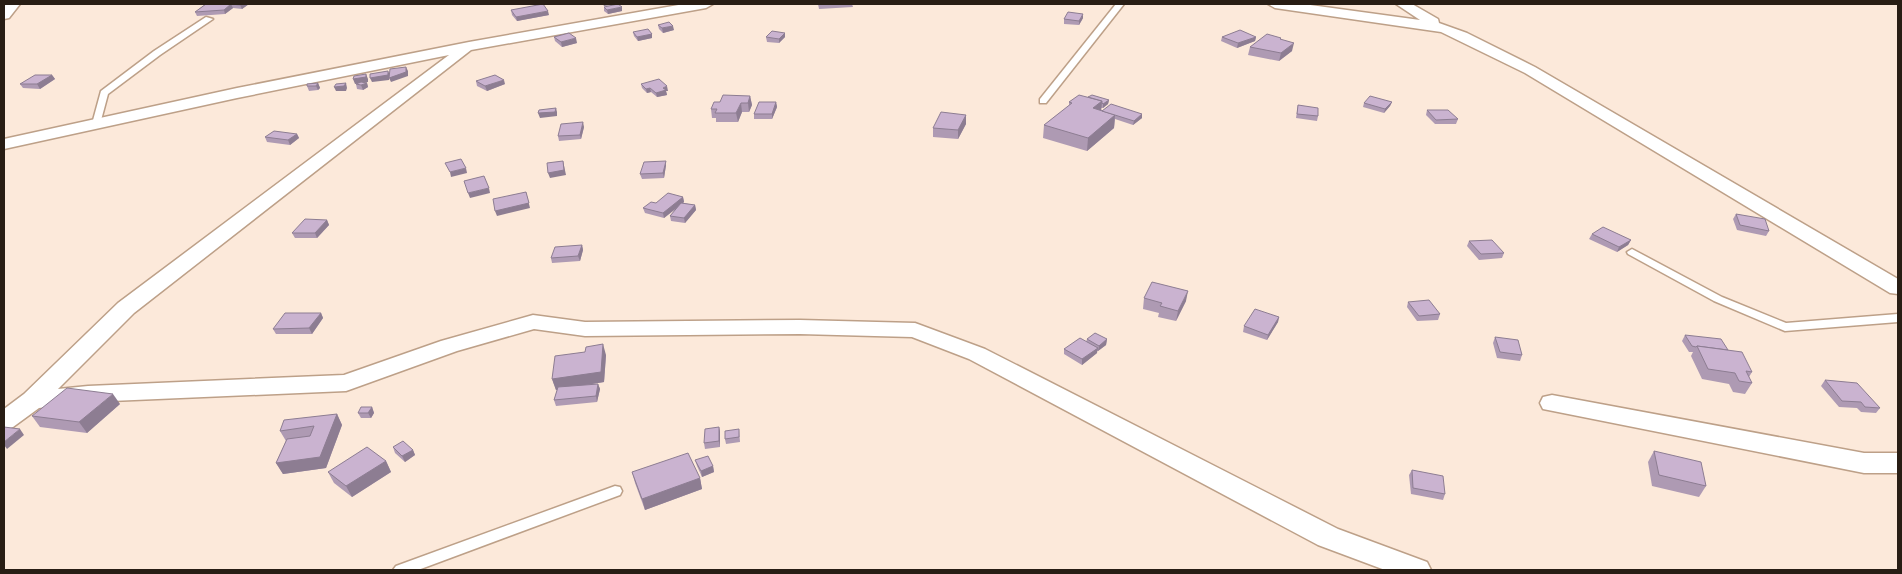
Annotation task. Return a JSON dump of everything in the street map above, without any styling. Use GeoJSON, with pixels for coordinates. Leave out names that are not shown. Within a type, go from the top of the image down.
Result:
{"type":"FeatureCollection","features":[{"type":"Feature","properties":{"kind":"street"},"geometry":{"type":"LineString","coordinates":[[4,15],[13,4]]}},
{"type":"Feature","properties":{"kind":"street"},"geometry":{"type":"LineString","coordinates":[[4,144],[237,93],[469,46],[706,4]]}},
{"type":"Feature","properties":{"kind":"street"},"geometry":{"type":"LineString","coordinates":[[1275,4],[1444,28]]}},
{"type":"Feature","properties":{"kind":"street"},"geometry":{"type":"LineString","coordinates":[[1403,4],[1444,28],[1530,70],[1898,288]]}},
{"type":"Feature","properties":{"kind":"street"},"geometry":{"type":"LineString","coordinates":[[4,421],[33,400],[126,308],[469,46]]}},
{"type":"Feature","properties":{"kind":"street"},"geometry":{"type":"LineString","coordinates":[[33,400],[88,394],[346,383],[449,346],[533,322],[585,329],[800,327],[915,330],[976,354],[1328,537],[1416,570]]}},
{"type":"Feature","properties":{"kind":"street"},"geometry":{"type":"LineString","coordinates":[[1552,403],[1864,463],[1898,463]]}},
{"type":"Feature","properties":{"kind":"lane"},"geometry":{"type":"LineString","coordinates":[[1043,101],[1120,4]]}},
{"type":"Feature","properties":{"kind":"lane"},"geometry":{"type":"LineString","coordinates":[[96,124],[104,93],[156,53],[209,19]]}},
{"type":"Feature","properties":{"kind":"lane"},"geometry":{"type":"LineString","coordinates":[[1632,252],[1718,299],[1785,327],[1898,318]]}},
{"type":"Feature","properties":{"kind":"lane"},"geometry":{"type":"LineString","coordinates":[[401,570],[615,491]]}},
{"type":"Feature","properties":{"kind":"building"},"geometry":{"type":"Polygon","coordinates":[[[206,4],[231,4],[224,10],[195,12],[206,4]]]}},
{"type":"Feature","properties":{"kind":"building"},"geometry":{"type":"Polygon","coordinates":[[[543,4],[548,11],[516,17],[511,10],[543,4]]]}},
{"type":"Feature","properties":{"kind":"building"},"geometry":{"type":"Polygon","coordinates":[[[618,4],[622,7],[607,10],[604,7],[618,4]]]}},
{"type":"Feature","properties":{"kind":"building"},"geometry":{"type":"Polygon","coordinates":[[[1068,12],[1083,14],[1079,21],[1064,19],[1068,12]]]}},
{"type":"Feature","properties":{"kind":"building"},"geometry":{"type":"Polygon","coordinates":[[[669,22],[673,26],[662,28],[658,25],[669,22]]]}},
{"type":"Feature","properties":{"kind":"building"},"geometry":{"type":"Polygon","coordinates":[[[648,29],[652,34],[637,37],[633,32],[648,29]]]}},
{"type":"Feature","properties":{"kind":"building"},"geometry":{"type":"Polygon","coordinates":[[[1240,30],[1256,37],[1238,43],[1222,37],[1240,30]]]}},
{"type":"Feature","properties":{"kind":"building"},"geometry":{"type":"Polygon","coordinates":[[[772,31],[785,33],[779,39],[766,37],[772,31]]]}},
{"type":"Feature","properties":{"kind":"building"},"geometry":{"type":"Polygon","coordinates":[[[569,33],[576,38],[561,42],[554,37],[569,33]]]}},
{"type":"Feature","properties":{"kind":"building"},"geometry":{"type":"Polygon","coordinates":[[[1267,34],[1294,43],[1281,53],[1250,47],[1267,34]]]}},
{"type":"Feature","properties":{"kind":"building"},"geometry":{"type":"Polygon","coordinates":[[[406,67],[406,72],[389,78],[390,69],[406,67]]]}},
{"type":"Feature","properties":{"kind":"building"},"geometry":{"type":"Polygon","coordinates":[[[388,71],[388,75],[370,78],[370,74],[388,71]]]}},
{"type":"Feature","properties":{"kind":"building"},"geometry":{"type":"Polygon","coordinates":[[[366,74],[366,77],[353,79],[354,76],[366,74]]]}},
{"type":"Feature","properties":{"kind":"building"},"geometry":{"type":"Polygon","coordinates":[[[35,75],[52,75],[37,84],[20,84],[35,75]]]}},
{"type":"Feature","properties":{"kind":"building"},"geometry":{"type":"Polygon","coordinates":[[[495,75],[504,80],[485,86],[476,81],[495,75]]]}},
{"type":"Feature","properties":{"kind":"building"},"geometry":{"type":"Polygon","coordinates":[[[659,79],[667,86],[663,88],[666,90],[656,93],[650,88],[646,89],[641,84],[659,79]]]}},
{"type":"Feature","properties":{"kind":"building"},"geometry":{"type":"Polygon","coordinates":[[[361,82],[367,83],[356,84],[361,82]]]}},
{"type":"Feature","properties":{"kind":"building"},"geometry":{"type":"Polygon","coordinates":[[[318,83],[316,86],[307,86],[307,84],[318,83]]]}},
{"type":"Feature","properties":{"kind":"building"},"geometry":{"type":"Polygon","coordinates":[[[346,83],[344,86],[334,87],[336,84],[346,83]]]}},
{"type":"Feature","properties":{"kind":"building"},"geometry":{"type":"Polygon","coordinates":[[[723,95],[750,96],[748,103],[741,103],[736,113],[715,113],[717,109],[711,109],[714,102],[720,102],[723,95]]]}},
{"type":"Feature","properties":{"kind":"building"},"geometry":{"type":"Polygon","coordinates":[[[1079,95],[1102,101],[1093,108],[1115,115],[1088,138],[1044,125],[1072,103],[1069,102],[1079,95]]]}},
{"type":"Feature","properties":{"kind":"building"},"geometry":{"type":"Polygon","coordinates":[[[1092,95],[1109,100],[1103,104],[1102,101],[1088,97],[1092,95]]]}},
{"type":"Feature","properties":{"kind":"building"},"geometry":{"type":"Polygon","coordinates":[[[1370,96],[1392,102],[1385,109],[1364,103],[1370,96]]]}},
{"type":"Feature","properties":{"kind":"building"},"geometry":{"type":"Polygon","coordinates":[[[759,102],[776,102],[772,114],[754,114],[759,102]]]}},
{"type":"Feature","properties":{"kind":"building"},"geometry":{"type":"Polygon","coordinates":[[[1111,104],[1142,114],[1134,121],[1102,111],[1111,104]]]}},
{"type":"Feature","properties":{"kind":"building"},"geometry":{"type":"Polygon","coordinates":[[[1298,105],[1318,108],[1318,116],[1297,114],[1298,105]]]}},
{"type":"Feature","properties":{"kind":"building"},"geometry":{"type":"Polygon","coordinates":[[[556,108],[555,112],[538,113],[539,110],[556,108]]]}},
{"type":"Feature","properties":{"kind":"building"},"geometry":{"type":"Polygon","coordinates":[[[1427,110],[1448,110],[1458,119],[1436,120],[1427,110]]]}},
{"type":"Feature","properties":{"kind":"building"},"geometry":{"type":"Polygon","coordinates":[[[941,112],[966,115],[958,130],[933,128],[941,112]]]}},
{"type":"Feature","properties":{"kind":"building"},"geometry":{"type":"Polygon","coordinates":[[[583,122],[580,135],[558,136],[561,124],[583,122]]]}},
{"type":"Feature","properties":{"kind":"building"},"geometry":{"type":"Polygon","coordinates":[[[274,131],[297,134],[288,140],[265,137],[274,131]]]}},
{"type":"Feature","properties":{"kind":"building"},"geometry":{"type":"Polygon","coordinates":[[[461,159],[466,168],[450,172],[445,163],[461,159]]]}},
{"type":"Feature","properties":{"kind":"building"},"geometry":{"type":"Polygon","coordinates":[[[563,161],[564,170],[548,173],[547,163],[563,161]]]}},
{"type":"Feature","properties":{"kind":"building"},"geometry":{"type":"Polygon","coordinates":[[[666,161],[663,173],[640,174],[644,162],[666,161]]]}},
{"type":"Feature","properties":{"kind":"building"},"geometry":{"type":"Polygon","coordinates":[[[484,176],[489,188],[468,193],[464,181],[484,176]]]}},
{"type":"Feature","properties":{"kind":"building"},"geometry":{"type":"Polygon","coordinates":[[[526,192],[529,203],[495,211],[493,199],[526,192]]]}},
{"type":"Feature","properties":{"kind":"building"},"geometry":{"type":"Polygon","coordinates":[[[668,193],[683,197],[663,213],[643,208],[651,202],[656,203],[668,193]]]}},
{"type":"Feature","properties":{"kind":"building"},"geometry":{"type":"Polygon","coordinates":[[[681,203],[695,205],[684,218],[670,216],[681,203]]]}},
{"type":"Feature","properties":{"kind":"building"},"geometry":{"type":"Polygon","coordinates":[[[1736,214],[1765,219],[1769,231],[1740,225],[1736,214]]]}},
{"type":"Feature","properties":{"kind":"building"},"geometry":{"type":"Polygon","coordinates":[[[305,219],[327,220],[315,233],[292,233],[305,219]]]}},
{"type":"Feature","properties":{"kind":"building"},"geometry":{"type":"Polygon","coordinates":[[[1603,227],[1631,240],[1619,247],[1592,234],[1603,227]]]}},
{"type":"Feature","properties":{"kind":"building"},"geometry":{"type":"Polygon","coordinates":[[[1492,240],[1504,253],[1481,254],[1469,241],[1492,240]]]}},
{"type":"Feature","properties":{"kind":"building"},"geometry":{"type":"Polygon","coordinates":[[[582,245],[578,256],[551,258],[555,247],[582,245]]]}},
{"type":"Feature","properties":{"kind":"building"},"geometry":{"type":"Polygon","coordinates":[[[1152,282],[1188,291],[1178,311],[1160,306],[1162,303],[1144,298],[1152,282]]]}},
{"type":"Feature","properties":{"kind":"building"},"geometry":{"type":"Polygon","coordinates":[[[1429,300],[1440,314],[1419,316],[1408,302],[1429,300]]]}},
{"type":"Feature","properties":{"kind":"building"},"geometry":{"type":"Polygon","coordinates":[[[1255,309],[1279,317],[1268,335],[1244,326],[1255,309]]]}},
{"type":"Feature","properties":{"kind":"building"},"geometry":{"type":"Polygon","coordinates":[[[285,313],[321,313],[309,328],[273,329],[285,313]]]}},
{"type":"Feature","properties":{"kind":"building"},"geometry":{"type":"Polygon","coordinates":[[[1095,333],[1107,339],[1099,346],[1087,339],[1095,333]]]}},
{"type":"Feature","properties":{"kind":"building"},"geometry":{"type":"Polygon","coordinates":[[[1685,335],[1721,339],[1728,350],[1692,346],[1685,335]]]}},
{"type":"Feature","properties":{"kind":"building"},"geometry":{"type":"Polygon","coordinates":[[[1495,337],[1518,340],[1522,355],[1500,352],[1495,337]]]}},
{"type":"Feature","properties":{"kind":"building"},"geometry":{"type":"Polygon","coordinates":[[[1080,338],[1098,348],[1082,359],[1064,349],[1080,338]]]}},
{"type":"Feature","properties":{"kind":"building"},"geometry":{"type":"Polygon","coordinates":[[[603,344],[601,372],[552,379],[555,356],[585,352],[586,347],[603,344]]]}},
{"type":"Feature","properties":{"kind":"building"},"geometry":{"type":"Polygon","coordinates":[[[1697,346],[1742,352],[1752,372],[1746,371],[1752,383],[1739,381],[1735,373],[1708,369],[1697,346]]]}},
{"type":"Feature","properties":{"kind":"building"},"geometry":{"type":"Polygon","coordinates":[[[1825,380],[1857,383],[1880,408],[1865,407],[1861,402],[1842,401],[1825,380]]]}},
{"type":"Feature","properties":{"kind":"building"},"geometry":{"type":"Polygon","coordinates":[[[598,384],[596,396],[554,400],[558,387],[598,384]]]}},
{"type":"Feature","properties":{"kind":"building"},"geometry":{"type":"Polygon","coordinates":[[[67,388],[113,394],[79,422],[32,416],[67,388]]]}},
{"type":"Feature","properties":{"kind":"building"},"geometry":{"type":"Polygon","coordinates":[[[361,407],[372,407],[368,413],[358,413],[361,407]]]}},
{"type":"Feature","properties":{"kind":"building"},"geometry":{"type":"Polygon","coordinates":[[[337,414],[320,457],[276,463],[287,439],[310,436],[314,426],[280,431],[284,420],[337,414]]]}},
{"type":"Feature","properties":{"kind":"building"},"geometry":{"type":"Polygon","coordinates":[[[4,427],[20,429],[4,442],[4,427]]]}},
{"type":"Feature","properties":{"kind":"building"},"geometry":{"type":"Polygon","coordinates":[[[719,427],[719,441],[704,443],[705,429],[719,427]]]}},
{"type":"Feature","properties":{"kind":"building"},"geometry":{"type":"Polygon","coordinates":[[[739,429],[739,437],[725,439],[725,431],[739,429]]]}},
{"type":"Feature","properties":{"kind":"building"},"geometry":{"type":"Polygon","coordinates":[[[403,441],[413,450],[402,456],[393,447],[403,441]]]}},
{"type":"Feature","properties":{"kind":"building"},"geometry":{"type":"Polygon","coordinates":[[[367,447],[386,461],[346,486],[328,472],[367,447]]]}},
{"type":"Feature","properties":{"kind":"building"},"geometry":{"type":"Polygon","coordinates":[[[1654,451],[1701,462],[1706,486],[1659,475],[1654,451]]]}},
{"type":"Feature","properties":{"kind":"building"},"geometry":{"type":"Polygon","coordinates":[[[688,453],[700,478],[642,499],[632,472],[688,453]]]}},
{"type":"Feature","properties":{"kind":"building"},"geometry":{"type":"Polygon","coordinates":[[[708,456],[713,466],[701,471],[695,460],[708,456]]]}},
{"type":"Feature","properties":{"kind":"building"},"geometry":{"type":"Polygon","coordinates":[[[1412,470],[1443,476],[1445,494],[1413,488],[1412,470]]]}}]}
